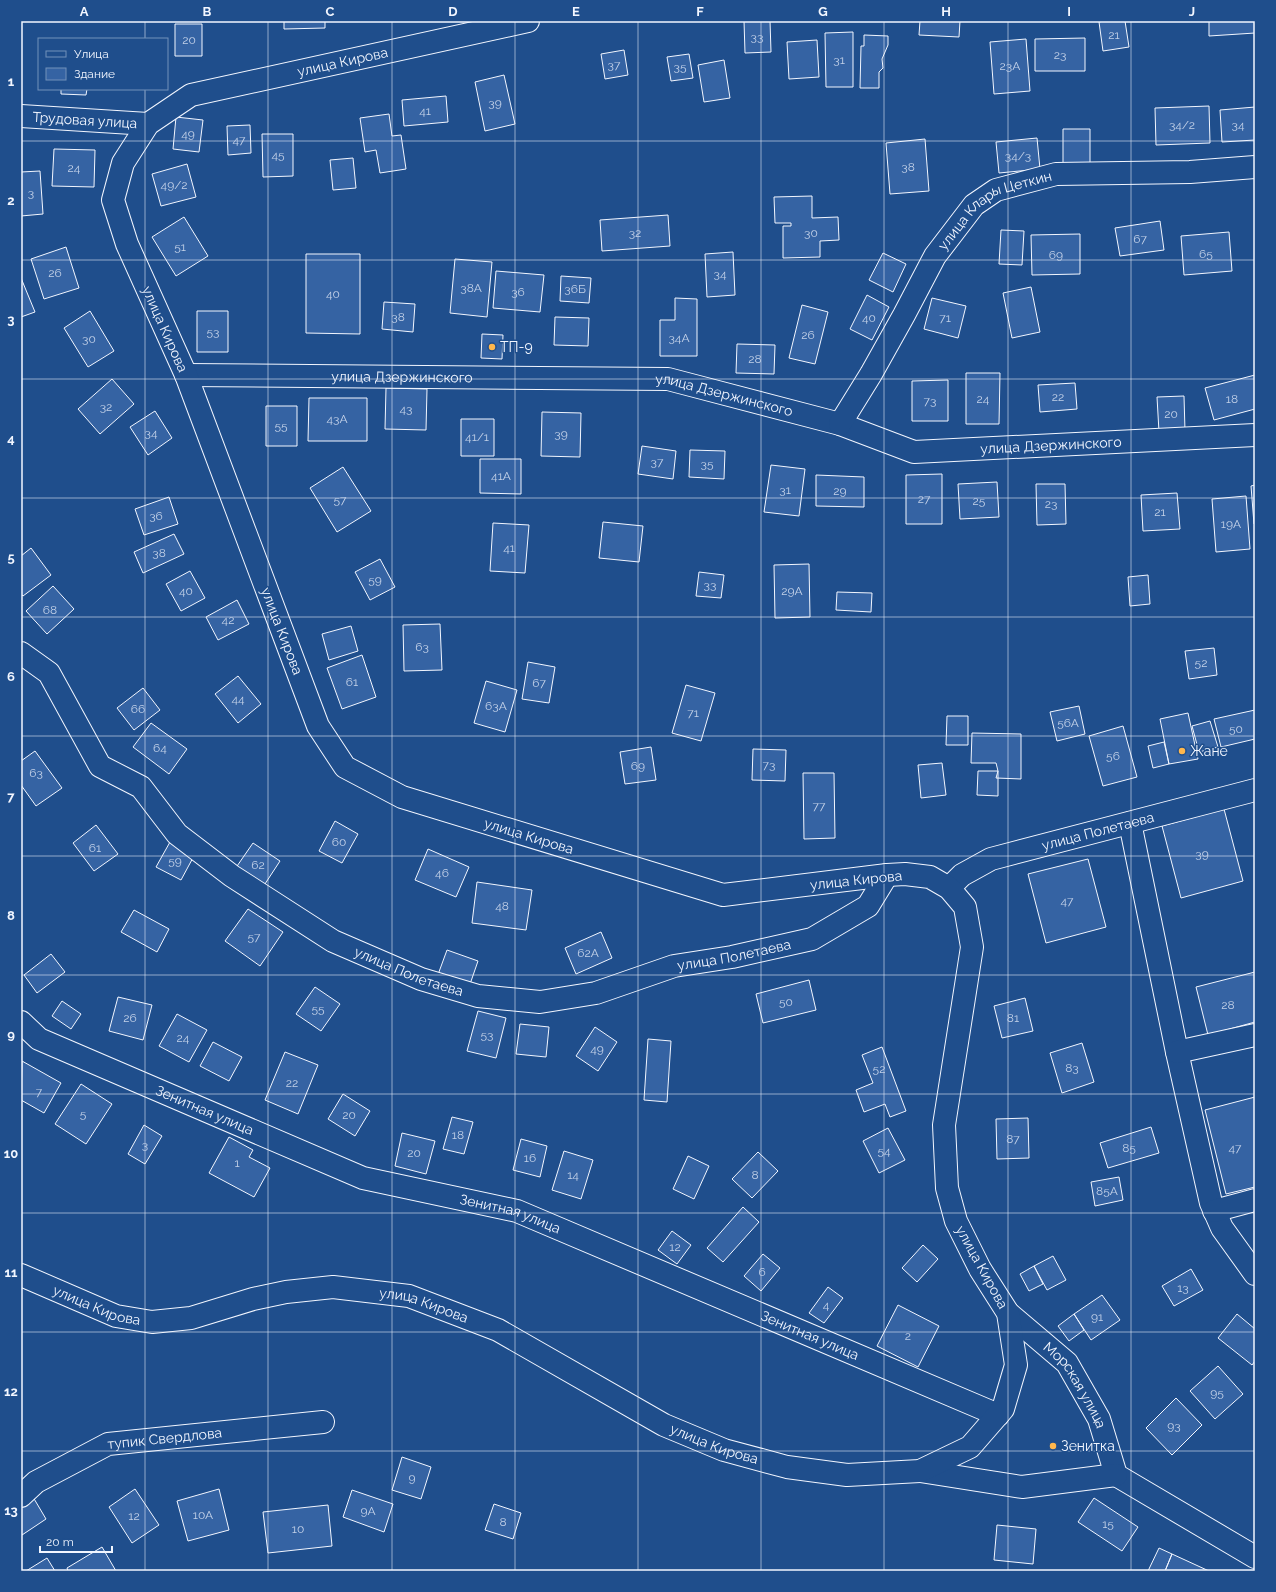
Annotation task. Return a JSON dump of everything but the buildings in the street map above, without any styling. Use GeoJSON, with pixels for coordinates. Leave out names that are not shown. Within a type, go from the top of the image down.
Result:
{"type":"FeatureCollection","features":[{"type":"Feature","properties":{"kind":"street","name":"улица Кирова"},"geometry":{"type":"LineString","coordinates":[[21,1275],[116,1316],[152,1322],[191,1318],[253,1299],[286,1292],[333,1287],[409,1296],[498,1330],[664,1425],[724,1450],[787,1467],[847,1475],[920,1471],[970,1447],[1003,1409],[1016,1365],[1008,1313],[980,1269],[956,1221],[947,1188],[944,1125],[972,947],[965,907],[949,888],[930,877],[905,874],[723,895],[402,797],[345,767],[318,726],[186,375],[127,244],[113,200],[123,163],[148,124],[191,95],[528,21]]}},
{"type":"Feature","properties":{"kind":"street","name":"Трудовая улица"},"geometry":{"type":"LineString","coordinates":[[21,116],[148,124]]}},
{"type":"Feature","properties":{"kind":"street","name":"улица Клары Цеткин"},"geometry":{"type":"LineString","coordinates":[[840,424],[871,374],[935,256],[974,205],[996,190],[1056,174],[1190,172],[1255,167]]}},
{"type":"Feature","properties":{"kind":"street","name":"улица Дзержинского"},"geometry":{"type":"LineString","coordinates":[[186,375],[668,379],[840,424],[914,452],[1255,435]]}},
{"type":"Feature","properties":{"kind":"street","name":"улица Полетаева"},"geometry":{"type":"LineString","coordinates":[[21,653],[49,673],[100,766],[141,787],[177,834],[232,876],[333,941],[421,979],[478,996],[540,1002],[596,993],[674,966],[732,957],[812,939],[868,906],[887,875]]}},
{"type":"Feature","properties":{"kind":"street","name":"улица Полетаева"},"geometry":{"type":"LineString","coordinates":[[949,888],[962,875],[991,859],[1255,790]]}},
{"type":"Feature","properties":{"kind":"street"},"geometry":{"type":"LineString","coordinates":[[1130,823],[1177,1052],[1211,1203],[1222,1228],[1255,1274]]}},
{"type":"Feature","properties":{"kind":"street","name":"Зенитная улица"},"geometry":{"type":"LineString","coordinates":[[21,1022],[39,1039],[363,1178],[516,1212],[998,1415]]}},
{"type":"Feature","properties":{"kind":"street"},"geometry":{"type":"LineString","coordinates":[[1177,1052],[1255,1035]]}},
{"type":"Feature","properties":{"kind":"street"},"geometry":{"type":"LineString","coordinates":[[1214,1211],[1255,1200]]}},
{"type":"Feature","properties":{"kind":"street","name":"Морская улица"},"geometry":{"type":"LineString","coordinates":[[1008,1313],[1068,1363],[1099,1419],[1116,1475]]}},
{"type":"Feature","properties":{"kind":"street","name":"тупик Свердлова"},"geometry":{"type":"LineString","coordinates":[[21,1496],[36,1482],[108,1444],[323,1422]]}},
{"type":"Feature","properties":{"kind":"street"},"geometry":{"type":"LineString","coordinates":[[920,1471],[1022,1487],[1116,1475],[1255,1557]]}},
{"type":"Feature","properties":{"kind":"place","name":"ТП-9"},"geometry":{"type":"Point","coordinates":[492,347]}},
{"type":"Feature","properties":{"kind":"place","name":"Жане"},"geometry":{"type":"Point","coordinates":[1182,751]}},
{"type":"Feature","properties":{"kind":"place","name":"Зенитка"},"geometry":{"type":"Point","coordinates":[1053,1446]}}]}
